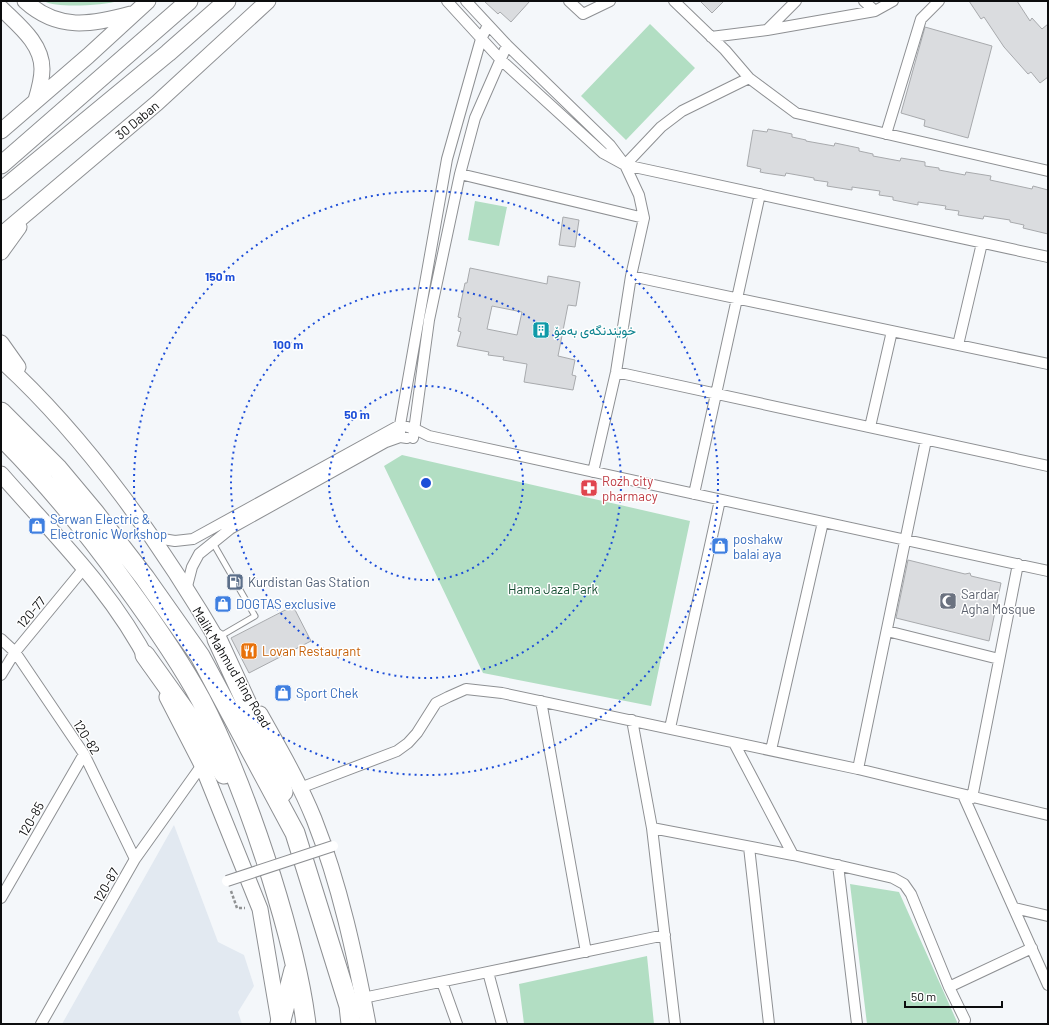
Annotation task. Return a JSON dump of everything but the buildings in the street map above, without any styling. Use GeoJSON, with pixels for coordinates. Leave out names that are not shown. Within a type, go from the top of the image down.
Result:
{"type":"FeatureCollection","features":[{"type":"Feature","properties":{"kind":"highway","name":"Malik Mahmud Ring Road"},"geometry":{"type":"LineString","coordinates":[[1,412],[58,469],[89,506],[123,548],[200,656],[295,833],[354,1010]]}},
{"type":"Feature","properties":{"kind":"highway"},"geometry":{"type":"LineString","coordinates":[[1,436],[82,525],[153,622],[180,662],[201,701],[225,750],[257,832],[288,930],[306,1024]]}},
{"type":"Feature","properties":{"kind":"highway"},"geometry":{"type":"LineString","coordinates":[[217,639],[276,769],[295,833]]}},
{"type":"Feature","properties":{"kind":"highway"},"geometry":{"type":"LineString","coordinates":[[145,655],[199,732],[257,832]]}},
{"type":"Feature","properties":{"kind":"highway"},"geometry":{"type":"LineString","coordinates":[[280,1024],[295,965]]}},
{"type":"Feature","properties":{"kind":"highway"},"geometry":{"type":"LineString","coordinates":[[354,1010],[358,1024]]}},
{"type":"Feature","properties":{"kind":"main road"},"geometry":{"type":"LineString","coordinates":[[25,1],[44,15],[63,22],[97,22],[134,14]]}},
{"type":"Feature","properties":{"kind":"main road"},"geometry":{"type":"LineString","coordinates":[[1,131],[88,56],[148,1]]}},
{"type":"Feature","properties":{"kind":"main road"},"geometry":{"type":"LineString","coordinates":[[1,165],[189,1]]}},
{"type":"Feature","properties":{"kind":"main road"},"geometry":{"type":"LineString","coordinates":[[1,191],[227,1]]}},
{"type":"Feature","properties":{"kind":"main road","name":"30 Daban"},"geometry":{"type":"LineString","coordinates":[[1,235],[157,103],[268,1]]}},
{"type":"Feature","properties":{"kind":"main road"},"geometry":{"type":"LineString","coordinates":[[1,8],[34,42],[40,55],[42,68],[36,100]]}},
{"type":"Feature","properties":{"kind":"main road"},"geometry":{"type":"LineString","coordinates":[[1,252],[36,204]]}},
{"type":"Feature","properties":{"kind":"main road"},"geometry":{"type":"LineString","coordinates":[[1,343],[11,358],[80,444]]}},
{"type":"Feature","properties":{"kind":"main road","name":"Malik Mahmud Ring Road"},"geometry":{"type":"LineString","coordinates":[[1,360],[19,376],[80,444],[108,478],[150,536],[217,639],[282,752],[314,819],[331,869],[352,944],[354,1010],[368,1024]]}},
{"type":"Feature","properties":{"kind":"main road"},"geometry":{"type":"LineString","coordinates":[[1,474],[85,567],[129,627],[202,764],[260,909],[280,1024]]}},
{"type":"Feature","properties":{"kind":"street"},"geometry":{"type":"LineString","coordinates":[[447,1],[501,60],[603,154],[625,165],[1048,257]]}},
{"type":"Feature","properties":{"kind":"street"},"geometry":{"type":"LineString","coordinates":[[466,1],[507,45],[610,145],[625,165],[639,195],[644,218],[631,276],[616,372],[593,472]]}},
{"type":"Feature","properties":{"kind":"street"},"geometry":{"type":"LineString","coordinates":[[569,1],[583,14],[610,1]]}},
{"type":"Feature","properties":{"kind":"street"},"geometry":{"type":"LineString","coordinates":[[674,1],[711,37],[748,78],[796,113],[1048,172]]}},
{"type":"Feature","properties":{"kind":"street"},"geometry":{"type":"LineString","coordinates":[[767,30],[796,1]]}},
{"type":"Feature","properties":{"kind":"street"},"geometry":{"type":"LineString","coordinates":[[864,1],[875,11]]}},
{"type":"Feature","properties":{"kind":"street"},"geometry":{"type":"LineString","coordinates":[[711,37],[767,30],[875,11],[893,1]]}},
{"type":"Feature","properties":{"kind":"street"},"geometry":{"type":"LineString","coordinates":[[886,134],[921,19],[939,1]]}},
{"type":"Feature","properties":{"kind":"street"},"geometry":{"type":"LineString","coordinates":[[400,437],[400,425],[447,159],[481,39],[488,25]]}},
{"type":"Feature","properties":{"kind":"street"},"geometry":{"type":"LineString","coordinates":[[414,433],[429,320],[460,174],[475,118],[507,45]]}},
{"type":"Feature","properties":{"kind":"street"},"geometry":{"type":"LineString","coordinates":[[625,165],[661,127],[676,115],[709,96],[748,78]]}},
{"type":"Feature","properties":{"kind":"street"},"geometry":{"type":"LineString","coordinates":[[460,174],[644,218]]}},
{"type":"Feature","properties":{"kind":"street"},"geometry":{"type":"LineString","coordinates":[[694,494],[760,194]]}},
{"type":"Feature","properties":{"kind":"street"},"geometry":{"type":"LineString","coordinates":[[958,345],[982,243]]}},
{"type":"Feature","properties":{"kind":"street"},"geometry":{"type":"LineString","coordinates":[[631,276],[1048,364]]}},
{"type":"Feature","properties":{"kind":"street"},"geometry":{"type":"LineString","coordinates":[[870,428],[892,331]]}},
{"type":"Feature","properties":{"kind":"street"},"geometry":{"type":"LineString","coordinates":[[616,372],[1048,466]]}},
{"type":"Feature","properties":{"kind":"street"},"geometry":{"type":"LineString","coordinates":[[400,425],[414,433],[1048,571]]}},
{"type":"Feature","properties":{"kind":"street"},"geometry":{"type":"LineString","coordinates":[[150,536],[175,541],[193,539],[400,425]]}},
{"type":"Feature","properties":{"kind":"street"},"geometry":{"type":"LineString","coordinates":[[186,590],[194,560],[198,554],[230,529],[386,442],[414,433]]}},
{"type":"Feature","properties":{"kind":"street"},"geometry":{"type":"LineString","coordinates":[[858,769],[926,440]]}},
{"type":"Feature","properties":{"kind":"street"},"geometry":{"type":"LineString","coordinates":[[670,728],[720,500]]}},
{"type":"Feature","properties":{"kind":"street"},"geometry":{"type":"LineString","coordinates":[[771,750],[822,522]]}},
{"type":"Feature","properties":{"kind":"street"},"geometry":{"type":"LineString","coordinates":[[1018,564],[999,658],[968,796],[1014,908],[1048,985]]}},
{"type":"Feature","properties":{"kind":"street","name":"120-77"},"geometry":{"type":"LineString","coordinates":[[1,675],[15,652],[85,567]]}},
{"type":"Feature","properties":{"kind":"street"},"geometry":{"type":"LineString","coordinates":[[887,631],[999,658]]}},
{"type":"Feature","properties":{"kind":"street","name":"120-82"},"geometry":{"type":"LineString","coordinates":[[1,640],[15,652],[84,754],[135,859]]}},
{"type":"Feature","properties":{"kind":"street"},"geometry":{"type":"LineString","coordinates":[[300,788],[397,751],[408,743],[417,733],[436,704],[466,689],[502,693],[771,750],[858,769],[1048,816]]}},
{"type":"Feature","properties":{"kind":"street"},"geometry":{"type":"LineString","coordinates":[[541,701],[586,952]]}},
{"type":"Feature","properties":{"kind":"street"},"geometry":{"type":"LineString","coordinates":[[632,720],[652,828],[675,1024]]}},
{"type":"Feature","properties":{"kind":"street"},"geometry":{"type":"LineString","coordinates":[[734,743],[792,855]]}},
{"type":"Feature","properties":{"kind":"street","name":"120-85"},"geometry":{"type":"LineString","coordinates":[[1,898],[84,754]]}},
{"type":"Feature","properties":{"kind":"street","name":"120-87"},"geometry":{"type":"LineString","coordinates":[[42,1024],[135,859],[202,764]]}},
{"type":"Feature","properties":{"kind":"street"},"geometry":{"type":"LineString","coordinates":[[652,828],[838,865],[893,878],[904,884],[911,894],[949,987],[965,1020],[964,1024]]}},
{"type":"Feature","properties":{"kind":"street"},"geometry":{"type":"LineString","coordinates":[[227,881],[333,846]]}},
{"type":"Feature","properties":{"kind":"street"},"geometry":{"type":"LineString","coordinates":[[749,847],[769,1024]]}},
{"type":"Feature","properties":{"kind":"street"},"geometry":{"type":"LineString","coordinates":[[838,865],[857,1024]]}},
{"type":"Feature","properties":{"kind":"street"},"geometry":{"type":"LineString","coordinates":[[1014,908],[1048,916]]}},
{"type":"Feature","properties":{"kind":"street"},"geometry":{"type":"LineString","coordinates":[[354,1010],[442,982],[665,935]]}},
{"type":"Feature","properties":{"kind":"street"},"geometry":{"type":"LineString","coordinates":[[949,987],[1032,948]]}},
{"type":"Feature","properties":{"kind":"street"},"geometry":{"type":"LineString","coordinates":[[488,972],[502,1024]]}},
{"type":"Feature","properties":{"kind":"street"},"geometry":{"type":"LineString","coordinates":[[442,982],[457,1024]]}},
{"type":"Feature","properties":{"kind":"lane"},"geometry":{"type":"LineString","coordinates":[[213,543],[255,616],[217,639]]}},
{"type":"Feature","properties":{"kind":"path"},"geometry":{"type":"LineString","coordinates":[[227,881],[237,908]]}},
{"type":"Feature","properties":{"kind":"shaded area"},"geometry":{"type":"Polygon","coordinates":[[[174,825],[218,942],[244,955],[254,986],[238,1012],[242,1024],[62,1024],[174,825]]]}},
{"type":"Feature","properties":{"kind":"green space"},"geometry":{"type":"Polygon","coordinates":[[[44,1],[119,1],[103,4],[69,6],[44,1]]]}},
{"type":"Feature","properties":{"kind":"green space"},"geometry":{"type":"Polygon","coordinates":[[[650,24],[695,68],[626,140],[581,96],[650,24]]]}},
{"type":"Feature","properties":{"kind":"green space"},"geometry":{"type":"Polygon","coordinates":[[[475,201],[507,207],[499,246],[468,240],[475,201]]]}},
{"type":"Feature","properties":{"kind":"green space","name":"Hama Jaza Park"},"geometry":{"type":"Polygon","coordinates":[[[402,455],[690,521],[651,706],[483,673],[384,466],[402,455]]]}},
{"type":"Feature","properties":{"kind":"green space"},"geometry":{"type":"Polygon","coordinates":[[[850,884],[899,892],[958,1024],[867,1024],[850,884]]]}},
{"type":"Feature","properties":{"kind":"green space"},"geometry":{"type":"Polygon","coordinates":[[[647,956],[654,1024],[524,1024],[519,984],[647,956]]]}},
{"type":"Feature","properties":{"kind":"place","name":"خوێندنگەی بەمۆ"},"geometry":{"type":"Point","coordinates":[541,330]}},
{"type":"Feature","properties":{"kind":"place","name":"Rozh city pharmacy"},"geometry":{"type":"Point","coordinates":[589,488]}},
{"type":"Feature","properties":{"kind":"place","name":"Serwan Electric & Electronic Workshop"},"geometry":{"type":"Point","coordinates":[37,526]}},
{"type":"Feature","properties":{"kind":"place","name":"poshakw balai aya"},"geometry":{"type":"Point","coordinates":[720,546]}},
{"type":"Feature","properties":{"kind":"place","name":"Kurdistan Gas Station"},"geometry":{"type":"Point","coordinates":[235,582]}},
{"type":"Feature","properties":{"kind":"place","name":"Sardar Agha Mosque"},"geometry":{"type":"Point","coordinates":[948,601]}},
{"type":"Feature","properties":{"kind":"place","name":"DOGTAS exclusive"},"geometry":{"type":"Point","coordinates":[223,604]}},
{"type":"Feature","properties":{"kind":"place","name":"Lovan Restaurant"},"geometry":{"type":"Point","coordinates":[249,651]}},
{"type":"Feature","properties":{"kind":"place","name":"Sport Chek"},"geometry":{"type":"Point","coordinates":[283,693]}}]}
